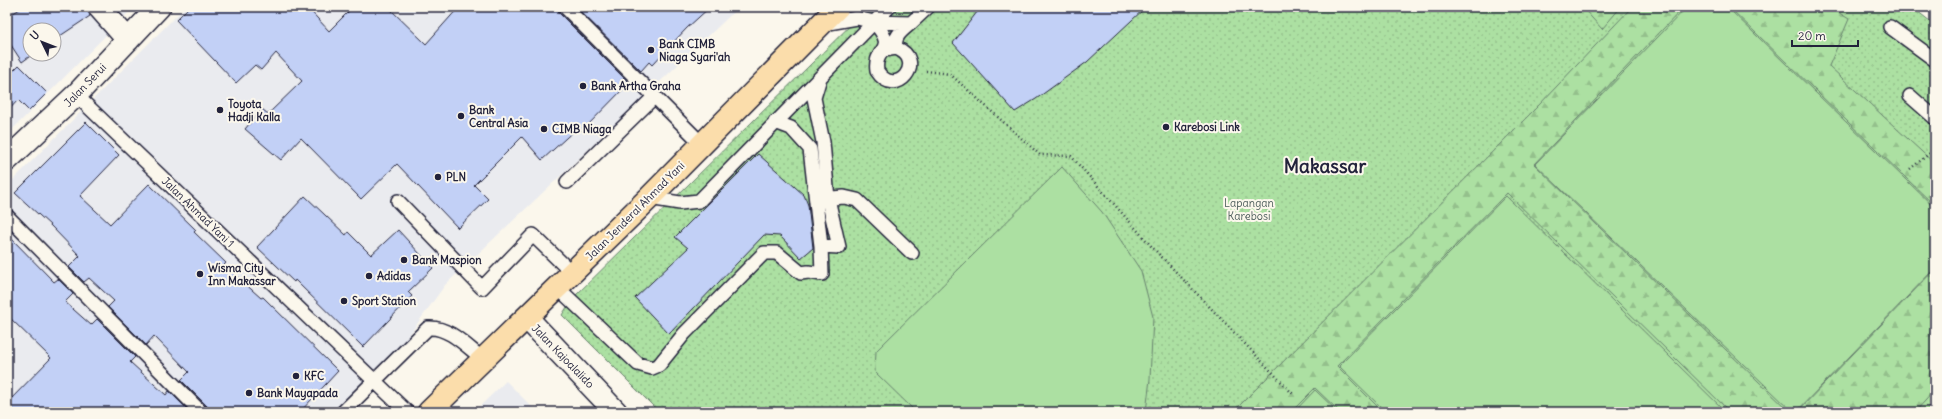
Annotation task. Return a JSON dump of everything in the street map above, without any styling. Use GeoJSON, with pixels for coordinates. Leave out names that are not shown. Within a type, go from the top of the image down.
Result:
{"type":"FeatureCollection","features":[{"type":"Feature","properties":{"kind":"highway","name":"Jalan Jenderal Ahmad Yani"},"geometry":{"type":"LineString","coordinates":[[429,412],[649,198],[838,7]]}},
{"type":"Feature","properties":{"kind":"street"},"geometry":{"type":"LineString","coordinates":[[100,7],[128,40]]}},
{"type":"Feature","properties":{"kind":"street","name":"Jalan Serui"},"geometry":{"type":"LineString","coordinates":[[7,160],[76,95],[159,7]]}},
{"type":"Feature","properties":{"kind":"street","name":"Jalan Kajoalalido"},"geometry":{"type":"LineString","coordinates":[[527,318],[616,412]]}},
{"type":"Feature","properties":{"kind":"lane"},"geometry":{"type":"LineString","coordinates":[[565,7],[702,144]]}},
{"type":"Feature","properties":{"kind":"lane"},"geometry":{"type":"LineString","coordinates":[[649,198],[680,203],[699,201],[889,7]]}},
{"type":"Feature","properties":{"kind":"lane"},"geometry":{"type":"LineString","coordinates":[[890,49],[906,54],[910,64],[910,69],[900,81],[889,82],[877,71],[876,65],[880,54],[890,49],[895,42],[896,37],[928,7]]}},
{"type":"Feature","properties":{"kind":"lane"},"geometry":{"type":"LineString","coordinates":[[819,25],[857,18],[874,22],[911,23]]}},
{"type":"Feature","properties":{"kind":"lane"},"geometry":{"type":"LineString","coordinates":[[874,22],[884,33],[890,49]]}},
{"type":"Feature","properties":{"kind":"lane"},"geometry":{"type":"LineString","coordinates":[[1890,27],[1935,60]]}},
{"type":"Feature","properties":{"kind":"lane"},"geometry":{"type":"LineString","coordinates":[[398,201],[482,288],[533,235],[565,280],[638,364],[652,368],[659,365],[684,334],[764,253],[777,253],[801,273],[808,272],[822,274],[822,142],[814,98],[820,76]]}},
{"type":"Feature","properties":{"kind":"lane","name":"Jalan Ahmad Yani 1"},"geometry":{"type":"LineString","coordinates":[[76,95],[407,412]]}},
{"type":"Feature","properties":{"kind":"lane"},"geometry":{"type":"LineString","coordinates":[[1910,96],[1935,118]]}},
{"type":"Feature","properties":{"kind":"lane"},"geometry":{"type":"LineString","coordinates":[[567,182],[654,97]]}},
{"type":"Feature","properties":{"kind":"lane"},"geometry":{"type":"LineString","coordinates":[[775,122],[791,128],[810,149],[822,199]]}},
{"type":"Feature","properties":{"kind":"lane"},"geometry":{"type":"LineString","coordinates":[[822,199],[844,197],[857,200],[912,253]]}},
{"type":"Feature","properties":{"kind":"lane"},"geometry":{"type":"LineString","coordinates":[[7,216],[201,412]]}},
{"type":"Feature","properties":{"kind":"lane"},"geometry":{"type":"LineString","coordinates":[[343,412],[428,328],[437,327],[447,332],[483,359]]}},
{"type":"Feature","properties":{"kind":"path"},"geometry":{"type":"LineString","coordinates":[[910,69],[950,74],[1040,155],[1071,156],[1154,249],[1293,394]]}},
{"type":"Feature","properties":{"kind":"path"},"geometry":{"type":"LineString","coordinates":[[1910,169],[1935,149]]}},
{"type":"Feature","properties":{"kind":"shaded area"},"geometry":{"type":"Polygon","coordinates":[[[7,7],[134,7],[7,135],[7,7]]]}},
{"type":"Feature","properties":{"kind":"shaded area"},"geometry":{"type":"Polygon","coordinates":[[[185,7],[739,7],[445,285],[354,412],[7,412],[7,186],[185,7]]]}},
{"type":"Feature","properties":{"kind":"shaded area"},"geometry":{"type":"Polygon","coordinates":[[[506,381],[537,412],[474,412],[506,381]]]}},
{"type":"Feature","properties":{"kind":"green space","name":"Lapangan Karebosi"},"geometry":{"type":"Polygon","coordinates":[[[869,7],[1912,7],[1935,25],[1935,412],[659,412],[562,315],[572,299],[869,7]]]}},
{"type":"Feature","properties":{"kind":"green space"},"geometry":{"type":"Polygon","coordinates":[[[1582,7],[1621,7],[1602,29],[1582,7]]]}},
{"type":"Feature","properties":{"kind":"green space"},"geometry":{"type":"Polygon","coordinates":[[[1632,7],[1684,7],[1534,164],[1790,412],[1730,412],[1507,193],[1337,366],[1383,412],[1340,412],[1315,388],[1291,412],[1233,412],[1539,105],[1632,7]]]}},
{"type":"Feature","properties":{"kind":"green space"},"geometry":{"type":"Polygon","coordinates":[[[1687,7],[1727,7],[1935,208],[1935,268],[1796,412],[1793,412],[1535,164],[1687,7]]]}},
{"type":"Feature","properties":{"kind":"green space"},"geometry":{"type":"Polygon","coordinates":[[[1729,7],[1830,7],[1849,19],[1829,66],[1935,164],[1935,206],[1729,7]]]}},
{"type":"Feature","properties":{"kind":"green space"},"geometry":{"type":"Polygon","coordinates":[[[1062,167],[1102,212],[1141,271],[1153,317],[1150,379],[1146,412],[916,412],[875,372],[876,351],[1062,167]]]}},
{"type":"Feature","properties":{"kind":"green space"},"geometry":{"type":"Polygon","coordinates":[[[1506,196],[1726,412],[1386,412],[1339,366],[1506,196]]]}},
{"type":"Feature","properties":{"kind":"green space"},"geometry":{"type":"Polygon","coordinates":[[[1935,269],[1935,390],[1915,412],[1797,412],[1935,269]]]}},
{"type":"Feature","properties":{"kind":"green space"},"geometry":{"type":"Polygon","coordinates":[[[1315,390],[1338,412],[1294,412],[1315,390]]]}},
{"type":"Feature","properties":{"kind":"building"},"geometry":{"type":"Polygon","coordinates":[[[23,7],[87,7],[90,16],[62,35],[62,22],[22,22],[22,62],[7,39],[7,17],[23,7]]]}},
{"type":"Feature","properties":{"kind":"building"},"geometry":{"type":"Polygon","coordinates":[[[189,7],[307,7],[329,31],[353,7],[388,7],[426,44],[459,7],[557,7],[559,13],[629,83],[582,131],[578,127],[542,160],[522,137],[474,185],[488,199],[458,228],[397,164],[361,199],[301,138],[281,160],[245,129],[262,109],[268,114],[302,81],[276,53],[261,70],[255,65],[236,83],[176,20],[189,7]]]}},
{"type":"Feature","properties":{"kind":"building"},"geometry":{"type":"Polygon","coordinates":[[[576,7],[710,7],[687,28],[652,65],[649,62],[641,71],[576,7]]]}},
{"type":"Feature","properties":{"kind":"building"},"geometry":{"type":"Polygon","coordinates":[[[981,7],[1146,7],[1087,62],[1036,99],[1015,112],[953,43],[981,7]]]}},
{"type":"Feature","properties":{"kind":"building"},"geometry":{"type":"Polygon","coordinates":[[[19,65],[47,93],[29,111],[18,100],[7,112],[7,77],[19,65]]]}},
{"type":"Feature","properties":{"kind":"building"},"geometry":{"type":"Polygon","coordinates":[[[86,122],[119,155],[80,196],[110,224],[149,184],[196,230],[194,232],[226,263],[224,265],[261,298],[263,297],[338,371],[300,412],[209,412],[207,406],[181,380],[189,372],[154,336],[146,345],[108,307],[114,301],[89,278],[84,282],[69,267],[80,256],[51,226],[15,193],[86,122]]]}},
{"type":"Feature","properties":{"kind":"building"},"geometry":{"type":"Polygon","coordinates":[[[758,154],[804,195],[808,205],[813,248],[801,258],[780,236],[764,235],[669,334],[635,298],[688,248],[675,237],[758,154]]]}},
{"type":"Feature","properties":{"kind":"building"},"geometry":{"type":"Polygon","coordinates":[[[305,196],[346,235],[348,232],[371,255],[398,230],[433,268],[408,292],[412,296],[363,347],[295,280],[294,282],[257,247],[305,196]]]}},
{"type":"Feature","properties":{"kind":"building"},"geometry":{"type":"Polygon","coordinates":[[[7,234],[54,282],[58,279],[73,294],[65,302],[91,325],[97,319],[135,357],[130,362],[166,395],[169,391],[190,412],[7,412],[7,403],[51,358],[7,315],[7,234]]]}},
{"type":"Feature","properties":{"kind":"place","name":"Bank CIMB Niaga Syari'ah"},"geometry":{"type":"Point","coordinates":[651,50]}},
{"type":"Feature","properties":{"kind":"place","name":"Bank Artha Graha"},"geometry":{"type":"Point","coordinates":[583,86]}},
{"type":"Feature","properties":{"kind":"place","name":"Toyota Hadji Kalla"},"geometry":{"type":"Point","coordinates":[220,110]}},
{"type":"Feature","properties":{"kind":"place","name":"Bank Central Asia"},"geometry":{"type":"Point","coordinates":[461,116]}},
{"type":"Feature","properties":{"kind":"place","name":"Karebosi Link"},"geometry":{"type":"Point","coordinates":[1166,127]}},
{"type":"Feature","properties":{"kind":"place","name":"CIMB Niaga"},"geometry":{"type":"Point","coordinates":[544,129]}},
{"type":"Feature","properties":{"kind":"place","name":"PLN"},"geometry":{"type":"Point","coordinates":[438,177]}},
{"type":"Feature","properties":{"kind":"place","name":"Bank Maspion"},"geometry":{"type":"Point","coordinates":[404,260]}},
{"type":"Feature","properties":{"kind":"place","name":"Wisma City Inn Makassar"},"geometry":{"type":"Point","coordinates":[200,274]}},
{"type":"Feature","properties":{"kind":"place","name":"Adidas"},"geometry":{"type":"Point","coordinates":[369,276]}},
{"type":"Feature","properties":{"kind":"place","name":"Sport Station"},"geometry":{"type":"Point","coordinates":[344,301]}},
{"type":"Feature","properties":{"kind":"place","name":"KFC"},"geometry":{"type":"Point","coordinates":[296,376]}},
{"type":"Feature","properties":{"kind":"place","name":"Bank Mayapada"},"geometry":{"type":"Point","coordinates":[249,393]}},
{"type":"Feature","properties":{"kind":"district","name":"Makassar"},"geometry":{"type":"Point","coordinates":[1325,166]}}]}
